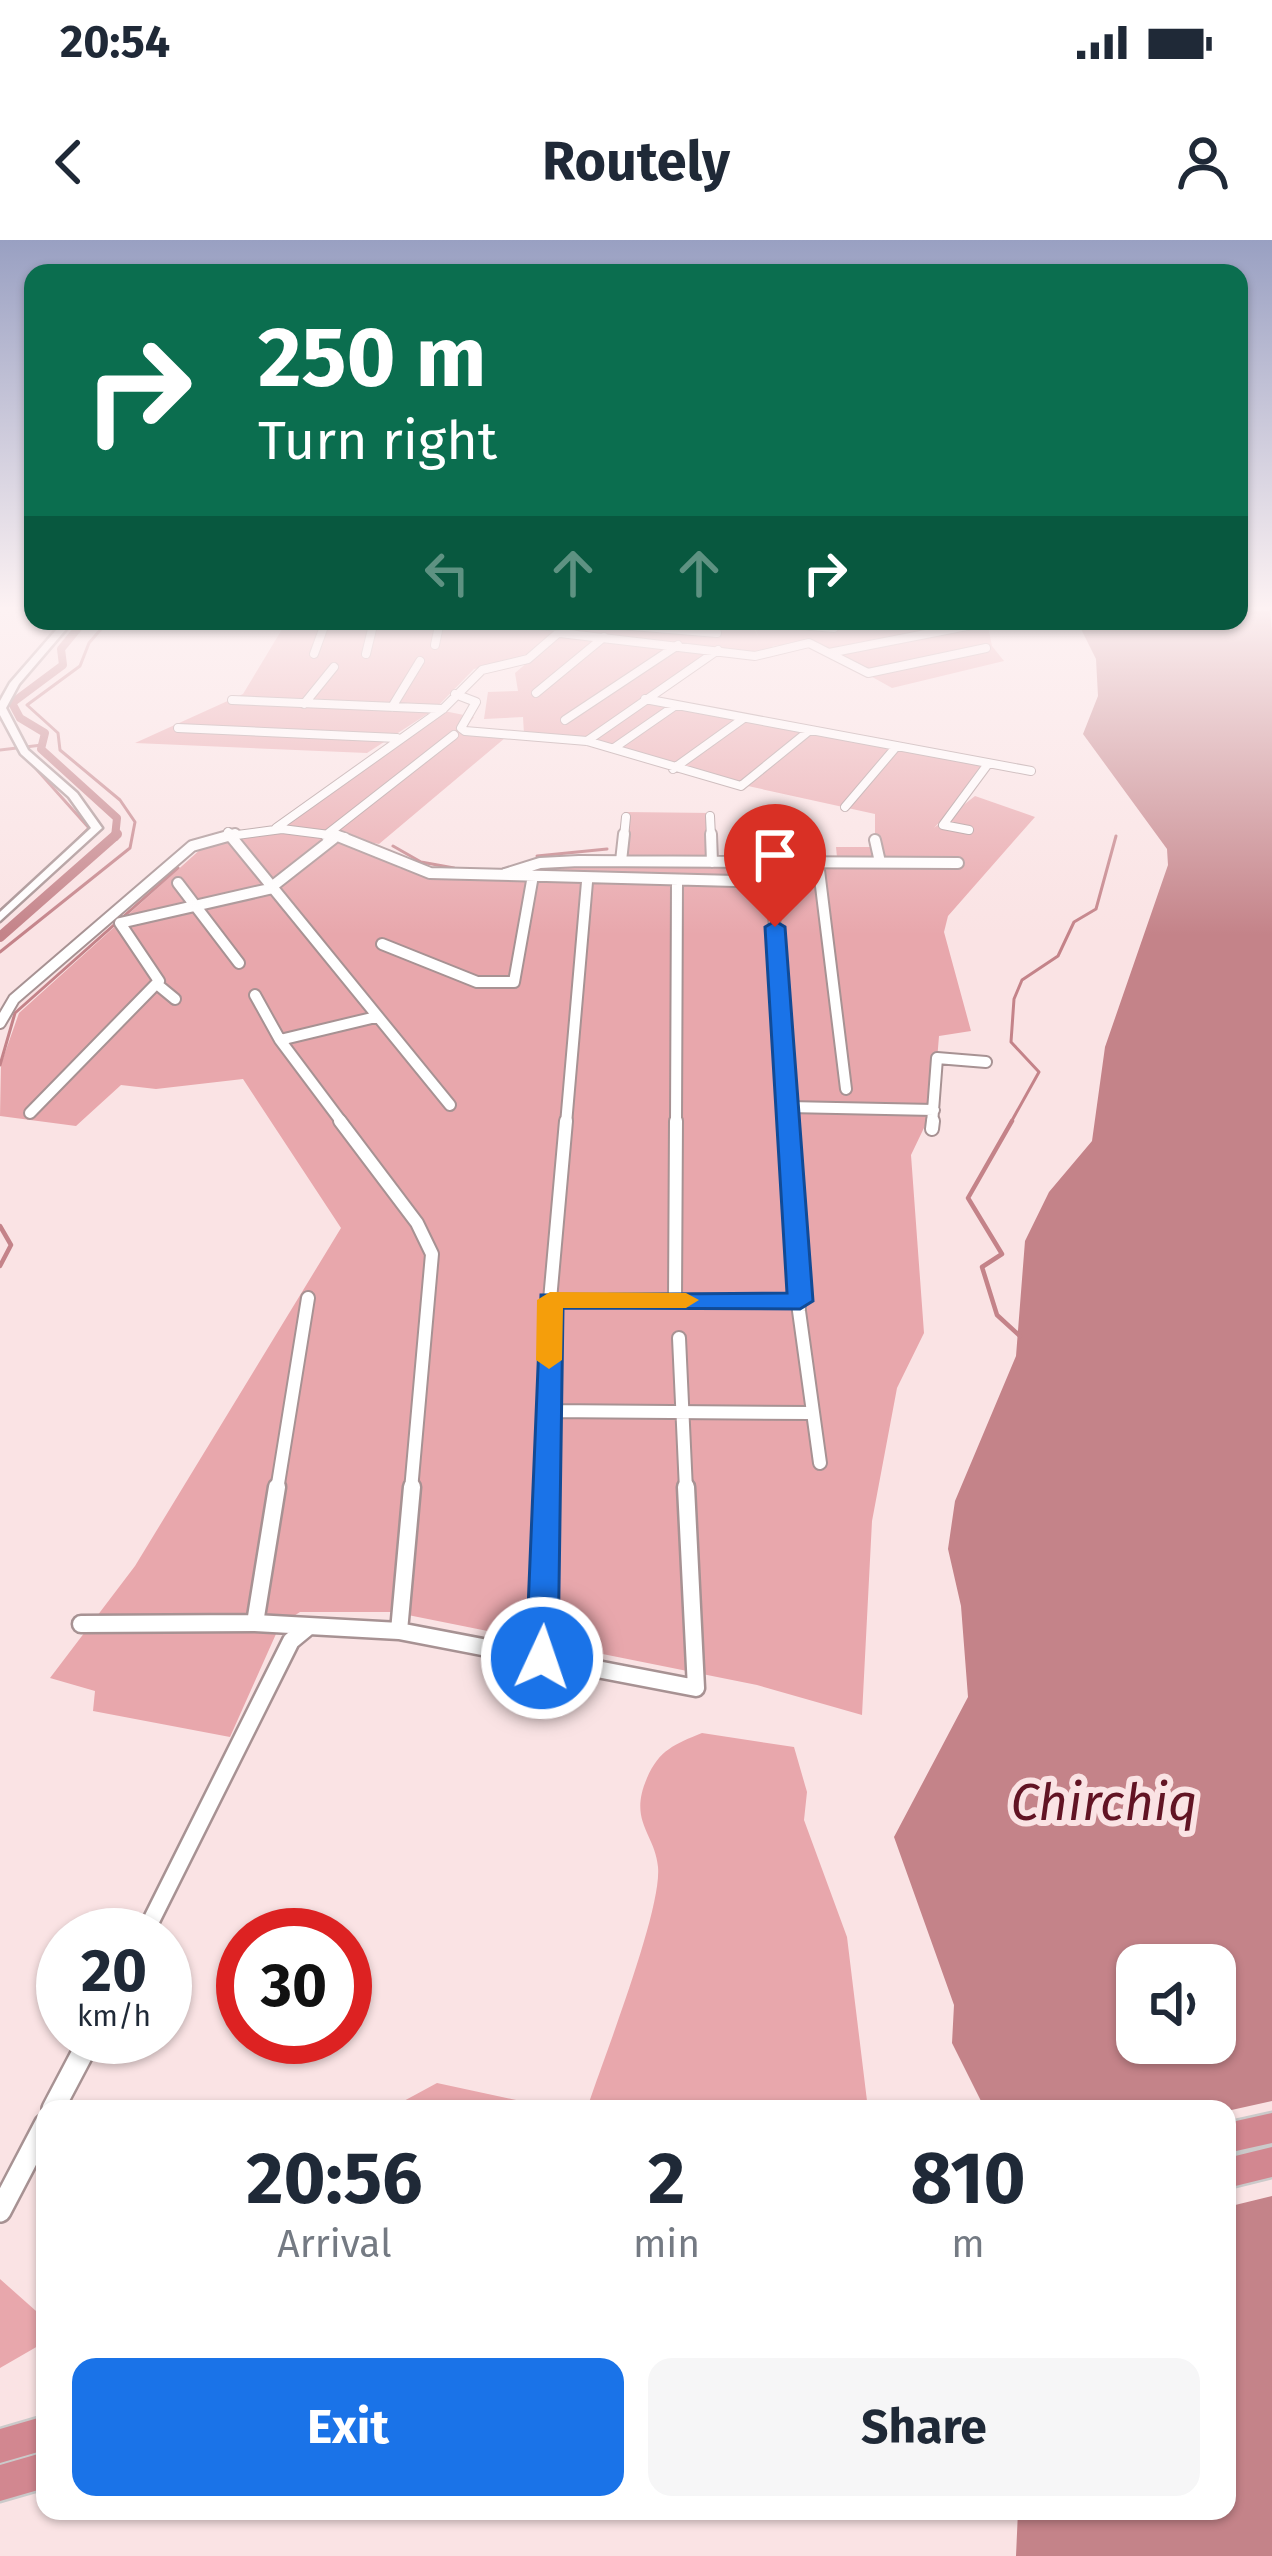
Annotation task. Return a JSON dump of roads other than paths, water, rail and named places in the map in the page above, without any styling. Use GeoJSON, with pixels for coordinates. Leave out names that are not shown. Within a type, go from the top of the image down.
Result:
{"type":"FeatureCollection","features":[{"type":"Feature","properties":{"kind":"highway"},"geometry":{"type":"LineString","coordinates":[[1236,2136],[1272,2128]]}},
{"type":"Feature","properties":{"kind":"highway"},"geometry":{"type":"LineString","coordinates":[[1236,2171],[1272,2162]]}},
{"type":"Feature","properties":{"kind":"highway"},"geometry":{"type":"LineString","coordinates":[[0,2446],[36,2436]]}},
{"type":"Feature","properties":{"kind":"highway"},"geometry":{"type":"LineString","coordinates":[[0,2483],[36,2473]]}},
{"type":"Feature","properties":{"kind":"street"},"geometry":{"type":"LineString","coordinates":[[0,918],[98,828],[73,795],[24,752],[7,719]]}},
{"type":"Feature","properties":{"kind":"street"},"geometry":{"type":"LineString","coordinates":[[276,828],[427,719]]}},
{"type":"Feature","properties":{"kind":"street"},"geometry":{"type":"LineString","coordinates":[[467,719],[461,729],[587,741],[741,785],[810,730]]}},
{"type":"Feature","properties":{"kind":"street"},"geometry":{"type":"LineString","coordinates":[[587,741],[617,719]]}},
{"type":"Feature","properties":{"kind":"street"},"geometry":{"type":"LineString","coordinates":[[614,748],[656,719]]}},
{"type":"Feature","properties":{"kind":"street"},"geometry":{"type":"LineString","coordinates":[[674,769],[743,719]]}},
{"type":"Feature","properties":{"kind":"street"},"geometry":{"type":"LineString","coordinates":[[751,719],[1031,771]]}},
{"type":"Feature","properties":{"kind":"street"},"geometry":{"type":"LineString","coordinates":[[178,728],[397,738]]}},
{"type":"Feature","properties":{"kind":"street"},"geometry":{"type":"LineString","coordinates":[[106,920],[120,922],[269,889],[454,735]]}},
{"type":"Feature","properties":{"kind":"street"},"geometry":{"type":"LineString","coordinates":[[845,807],[896,747]]}},
{"type":"Feature","properties":{"kind":"street"},"geometry":{"type":"LineString","coordinates":[[969,830],[944,825],[988,764]]}},
{"type":"Feature","properties":{"kind":"street"},"geometry":{"type":"LineString","coordinates":[[710,816],[712,862]]}},
{"type":"Feature","properties":{"kind":"street"},"geometry":{"type":"LineString","coordinates":[[621,861],[626,817]]}},
{"type":"Feature","properties":{"kind":"street"},"geometry":{"type":"LineString","coordinates":[[0,1023],[14,999],[192,846],[228,832],[276,828],[329,837],[370,845],[410,870],[495,878],[772,882],[800,1301],[820,1463]]}},
{"type":"Feature","properties":{"kind":"street"},"geometry":{"type":"LineString","coordinates":[[228,832],[269,889],[450,1105]]}},
{"type":"Feature","properties":{"kind":"street"},"geometry":{"type":"LineString","coordinates":[[875,840],[880,862]]}},
{"type":"Feature","properties":{"kind":"street"},"geometry":{"type":"LineString","coordinates":[[818,862],[845,1089]]}},
{"type":"Feature","properties":{"kind":"street"},"geometry":{"type":"LineString","coordinates":[[495,878],[540,863],[958,863]]}},
{"type":"Feature","properties":{"kind":"street"},"geometry":{"type":"LineString","coordinates":[[382,944],[477,982],[514,982],[519,976],[532,880]]}},
{"type":"Feature","properties":{"kind":"street"},"geometry":{"type":"LineString","coordinates":[[542,1658],[550,1300],[587,881]]}},
{"type":"Feature","properties":{"kind":"street"},"geometry":{"type":"LineString","coordinates":[[674,1300],[677,881]]}},
{"type":"Feature","properties":{"kind":"street"},"geometry":{"type":"LineString","coordinates":[[178,883],[239,963]]}},
{"type":"Feature","properties":{"kind":"street"},"geometry":{"type":"LineString","coordinates":[[31,1113],[158,985],[160,978],[120,922]]}},
{"type":"Feature","properties":{"kind":"street"},"geometry":{"type":"LineString","coordinates":[[158,985],[175,999]]}},
{"type":"Feature","properties":{"kind":"street"},"geometry":{"type":"LineString","coordinates":[[255,995],[280,1040],[417,1223],[432,1254],[399,1631]]}},
{"type":"Feature","properties":{"kind":"street"},"geometry":{"type":"LineString","coordinates":[[0,1001],[14,999]]}},
{"type":"Feature","properties":{"kind":"street"},"geometry":{"type":"LineString","coordinates":[[280,1040],[376,1017]]}},
{"type":"Feature","properties":{"kind":"street"},"geometry":{"type":"LineString","coordinates":[[932,1129],[937,1058],[986,1062]]}},
{"type":"Feature","properties":{"kind":"street"},"geometry":{"type":"LineString","coordinates":[[788,1107],[934,1110]]}},
{"type":"Feature","properties":{"kind":"street"},"geometry":{"type":"LineString","coordinates":[[254,1622],[308,1298]]}},
{"type":"Feature","properties":{"kind":"street"},"geometry":{"type":"LineString","coordinates":[[550,1300],[800,1301]]}},
{"type":"Feature","properties":{"kind":"street"},"geometry":{"type":"LineString","coordinates":[[81,1624],[254,1622],[399,1631],[696,1688],[679,1338]]}},
{"type":"Feature","properties":{"kind":"street"},"geometry":{"type":"LineString","coordinates":[[548,1412],[811,1413]]}},
{"type":"Feature","properties":{"kind":"street"},"geometry":{"type":"LineString","coordinates":[[158,1908],[291,1641],[308,1627]]}},
{"type":"Feature","properties":{"kind":"street"},"geometry":{"type":"LineString","coordinates":[[58,2100],[77,2064]]}},
{"type":"Feature","properties":{"kind":"street"},"geometry":{"type":"LineString","coordinates":[[0,2211],[36,2142]]}},
{"type":"Feature","properties":{"kind":"water","name":"Chirchiq"},"geometry":{"type":"Polygon","coordinates":[[[1089,719],[1272,719],[1272,2556],[1016,2556],[1018,2520],[1236,2520],[1236,2100],[980,2100],[952,2043],[954,2005],[894,1837],[968,1697],[961,1606],[948,1549],[955,1501],[1016,1356],[1025,1241],[1049,1192],[1092,1141],[1105,1047],[1168,865],[1167,849],[1083,734],[1089,719]]]}},
{"type":"Feature","properties":{"kind":"waterway"},"geometry":{"type":"LineString","coordinates":[[22,719],[45,733],[41,749],[117,818],[115,836]]}},
{"type":"Feature","properties":{"kind":"waterway"},"geometry":{"type":"LineString","coordinates":[[0,952],[130,848],[135,822],[120,800],[60,750],[58,733],[43,719]]}},
{"type":"Feature","properties":{"kind":"waterway"},"geometry":{"type":"LineString","coordinates":[[0,750],[42,745]]}},
{"type":"Feature","properties":{"kind":"waterway"},"geometry":{"type":"LineString","coordinates":[[30,762],[89,828],[49,867]]}},
{"type":"Feature","properties":{"kind":"waterway"},"geometry":{"type":"LineString","coordinates":[[0,937],[115,836]]}},
{"type":"Feature","properties":{"kind":"waterway"},"geometry":{"type":"LineString","coordinates":[[1010,1124],[1039,1072],[1011,1042],[1014,999],[1022,980],[1058,956],[1074,922],[1096,909],[1116,836]]}},
{"type":"Feature","properties":{"kind":"waterway"},"geometry":{"type":"LineString","coordinates":[[393,846],[421,862],[454,868]]}},
{"type":"Feature","properties":{"kind":"waterway"},"geometry":{"type":"LineString","coordinates":[[537,856],[607,849]]}},
{"type":"Feature","properties":{"kind":"waterway"},"geometry":{"type":"LineString","coordinates":[[0,1065],[15,1013],[178,868]]}},
{"type":"Feature","properties":{"kind":"waterway"},"geometry":{"type":"LineString","coordinates":[[0,911],[23,891]]}},
{"type":"Feature","properties":{"kind":"waterway"},"geometry":{"type":"LineString","coordinates":[[1012,1121],[968,1198],[1002,1254],[982,1267],[997,1315],[1020,1336]]}},
{"type":"Feature","properties":{"kind":"waterway"},"geometry":{"type":"LineString","coordinates":[[0,1226],[11,1245],[0,1266]]}}]}
